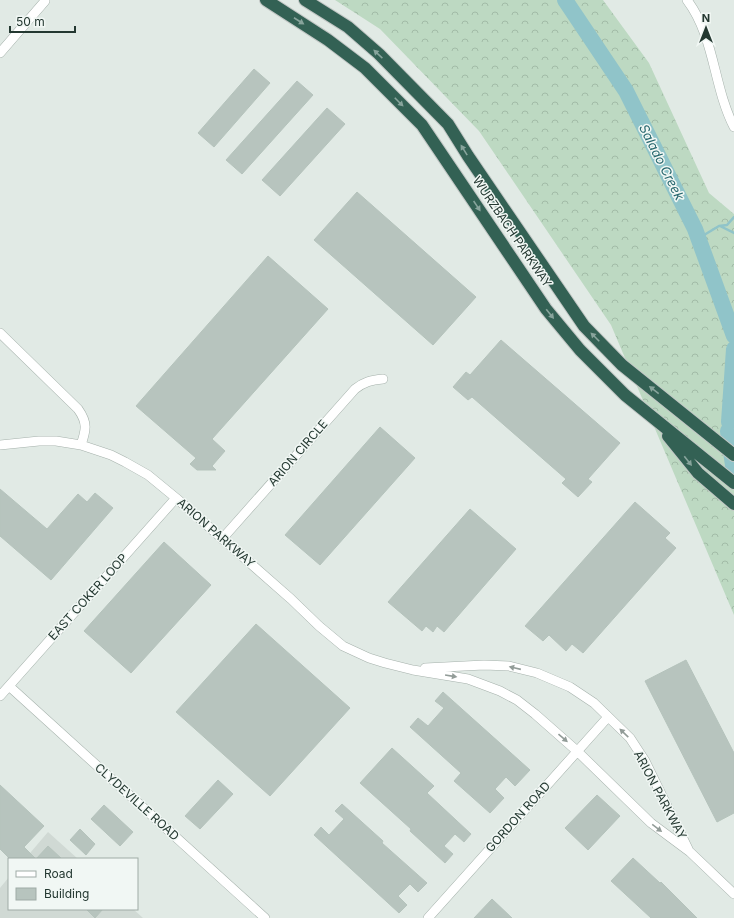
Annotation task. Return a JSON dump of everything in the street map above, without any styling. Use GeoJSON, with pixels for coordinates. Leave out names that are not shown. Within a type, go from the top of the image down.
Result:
{"type":"FeatureCollection","features":[{"type":"Feature","properties":{"kind":"highway","name":"WURZBACH PARKWAY"},"geometry":{"type":"LineString","coordinates":[[266,0],[328,40],[365,68],[422,125],[546,309],[580,350],[625,394],[734,483]]}},
{"type":"Feature","properties":{"kind":"highway","name":"WURZBACH PARKWAY"},"geometry":{"type":"LineString","coordinates":[[305,0],[348,27],[379,54],[448,124],[468,156],[584,326],[622,365],[734,455]]}},
{"type":"Feature","properties":{"kind":"highway"},"geometry":{"type":"LineString","coordinates":[[684,414],[734,445]]}},
{"type":"Feature","properties":{"kind":"highway"},"geometry":{"type":"LineString","coordinates":[[655,419],[698,473],[734,504]]}},
{"type":"Feature","properties":{"kind":"street"},"geometry":{"type":"LineString","coordinates":[[687,0],[703,27],[721,97],[727,114],[734,127]]}},
{"type":"Feature","properties":{"kind":"street"},"geometry":{"type":"LineString","coordinates":[[0,53],[45,1]]}},
{"type":"Feature","properties":{"kind":"street"},"geometry":{"type":"LineString","coordinates":[[0,333],[78,409],[83,416],[86,432],[81,445]]}},
{"type":"Feature","properties":{"kind":"street","name":"ARION CIRCLE"},"geometry":{"type":"LineString","coordinates":[[222,539],[355,389],[363,383],[383,379]]}},
{"type":"Feature","properties":{"kind":"street","name":"ARION PARKWAY"},"geometry":{"type":"LineString","coordinates":[[0,445],[39,441],[56,441],[81,445],[125,462],[148,475],[176,498],[343,646],[369,658],[413,670],[468,679],[500,691],[517,700],[577,751],[651,823],[690,852],[734,894]]}},
{"type":"Feature","properties":{"kind":"street","name":"EAST COKER LOOP"},"geometry":{"type":"LineString","coordinates":[[0,696],[176,498]]}},
{"type":"Feature","properties":{"kind":"street","name":"ARION PARKWAY"},"geometry":{"type":"LineString","coordinates":[[413,670],[456,665],[509,666],[537,673],[570,686],[594,703],[630,738],[645,761],[690,852]]}},
{"type":"Feature","properties":{"kind":"street","name":"CLYDEVILLE ROAD"},"geometry":{"type":"LineString","coordinates":[[9,686],[265,918]]}},
{"type":"Feature","properties":{"kind":"street","name":"GORDON ROAD"},"geometry":{"type":"LineString","coordinates":[[428,918],[608,717]]}},
{"type":"Feature","properties":{"kind":"shaded area"},"geometry":{"type":"Polygon","coordinates":[[[48,832],[77,858],[26,858],[48,832]]]}},
{"type":"Feature","properties":{"kind":"shaded area"},"geometry":{"type":"Polygon","coordinates":[[[8,878],[8,910],[134,910],[143,918],[0,918],[0,888],[8,878]]]}},
{"type":"Feature","properties":{"kind":"green space"},"geometry":{"type":"Polygon","coordinates":[[[335,0],[603,0],[649,63],[709,193],[734,214],[734,615],[611,325],[479,131],[380,29],[335,0]]]}},
{"type":"Feature","properties":{"kind":"building"},"geometry":{"type":"Polygon","coordinates":[[[254,69],[270,83],[214,147],[198,133],[254,69]]]}},
{"type":"Feature","properties":{"kind":"building"},"geometry":{"type":"Polygon","coordinates":[[[297,81],[313,95],[242,174],[226,160],[297,81]]]}},
{"type":"Feature","properties":{"kind":"building"},"geometry":{"type":"Polygon","coordinates":[[[327,108],[345,124],[280,196],[262,180],[327,108]]]}},
{"type":"Feature","properties":{"kind":"building"},"geometry":{"type":"Polygon","coordinates":[[[357,192],[476,297],[433,345],[314,240],[357,192]]]}},
{"type":"Feature","properties":{"kind":"building"},"geometry":{"type":"Polygon","coordinates":[[[268,256],[328,309],[212,439],[225,451],[212,466],[216,470],[197,470],[190,464],[196,458],[136,406],[268,256]]]}},
{"type":"Feature","properties":{"kind":"building"},"geometry":{"type":"Polygon","coordinates":[[[501,340],[620,443],[588,479],[592,482],[578,497],[562,483],[566,479],[472,397],[468,400],[453,387],[466,372],[470,375],[501,340]]]}},
{"type":"Feature","properties":{"kind":"building"},"geometry":{"type":"Polygon","coordinates":[[[380,427],[415,458],[320,565],[285,535],[380,427]]]}},
{"type":"Feature","properties":{"kind":"building"},"geometry":{"type":"Polygon","coordinates":[[[0,489],[47,529],[78,494],[87,502],[95,493],[113,508],[51,580],[0,536],[0,489]]]}},
{"type":"Feature","properties":{"kind":"building"},"geometry":{"type":"Polygon","coordinates":[[[635,502],[670,533],[665,538],[676,548],[583,653],[572,644],[566,651],[549,635],[543,641],[525,626],[635,502]]]}},
{"type":"Feature","properties":{"kind":"building"},"geometry":{"type":"Polygon","coordinates":[[[470,509],[516,549],[444,632],[437,626],[433,632],[426,626],[422,631],[388,602],[470,509]]]}},
{"type":"Feature","properties":{"kind":"building"},"geometry":{"type":"Polygon","coordinates":[[[164,542],[211,585],[131,673],[84,631],[164,542]]]}},
{"type":"Feature","properties":{"kind":"building"},"geometry":{"type":"Polygon","coordinates":[[[256,624],[350,708],[270,796],[176,712],[256,624]]]}},
{"type":"Feature","properties":{"kind":"building"},"geometry":{"type":"Polygon","coordinates":[[[686,660],[734,753],[734,813],[717,822],[645,681],[686,660]]]}},
{"type":"Feature","properties":{"kind":"building"},"geometry":{"type":"Polygon","coordinates":[[[443,692],[530,770],[515,786],[506,777],[495,789],[504,798],[490,813],[454,781],[461,773],[410,727],[418,718],[428,726],[444,708],[435,701],[443,692]]]}},
{"type":"Feature","properties":{"kind":"building"},"geometry":{"type":"Polygon","coordinates":[[[392,748],[434,786],[427,793],[471,834],[464,842],[455,834],[444,846],[453,854],[445,863],[410,831],[411,829],[360,783],[392,748]]]}},
{"type":"Feature","properties":{"kind":"building"},"geometry":{"type":"Polygon","coordinates":[[[218,780],[233,794],[200,829],[185,816],[218,780]]]}},
{"type":"Feature","properties":{"kind":"building"},"geometry":{"type":"Polygon","coordinates":[[[0,785],[44,826],[24,847],[35,858],[9,858],[0,849],[0,785]]]}},
{"type":"Feature","properties":{"kind":"building"},"geometry":{"type":"Polygon","coordinates":[[[597,795],[620,816],[588,850],[565,828],[597,795]]]}},
{"type":"Feature","properties":{"kind":"building"},"geometry":{"type":"Polygon","coordinates":[[[342,804],[383,841],[382,843],[427,883],[418,892],[410,884],[398,896],[407,905],[399,913],[314,835],[321,827],[329,835],[344,819],[335,811],[342,804]]]}},
{"type":"Feature","properties":{"kind":"building"},"geometry":{"type":"Polygon","coordinates":[[[104,805],[133,832],[120,846],[91,819],[104,805]]]}},
{"type":"Feature","properties":{"kind":"building"},"geometry":{"type":"Polygon","coordinates":[[[80,829],[95,844],[86,855],[70,840],[80,829]]]}},
{"type":"Feature","properties":{"kind":"building"},"geometry":{"type":"Polygon","coordinates":[[[48,846],[61,858],[37,858],[48,846]]]}},
{"type":"Feature","properties":{"kind":"building"},"geometry":{"type":"Polygon","coordinates":[[[633,858],[660,883],[661,882],[697,918],[651,918],[611,881],[633,858]]]}},
{"type":"Feature","properties":{"kind":"building"},"geometry":{"type":"Polygon","coordinates":[[[492,899],[512,918],[474,918],[492,899]]]}},
{"type":"Feature","properties":{"kind":"building"},"geometry":{"type":"Polygon","coordinates":[[[87,910],[102,910],[95,918],[87,910]]]}},
{"type":"Feature","properties":{"kind":"waterway","name":"Salado Creek"},"geometry":{"type":"LineString","coordinates":[[565,0],[626,91],[695,229],[734,336]]}},
{"type":"Feature","properties":{"kind":"waterway"},"geometry":{"type":"LineString","coordinates":[[699,238],[719,226],[727,225],[734,217]]}},
{"type":"Feature","properties":{"kind":"waterway"},"geometry":{"type":"LineString","coordinates":[[720,226],[734,233]]}},
{"type":"Feature","properties":{"kind":"waterway","name":"Salado Creek"},"geometry":{"type":"LineString","coordinates":[[729,422],[734,349]]}},
{"type":"Feature","properties":{"kind":"waterway","name":"Salado Creek"},"geometry":{"type":"LineString","coordinates":[[728,431],[734,472]]}}]}
